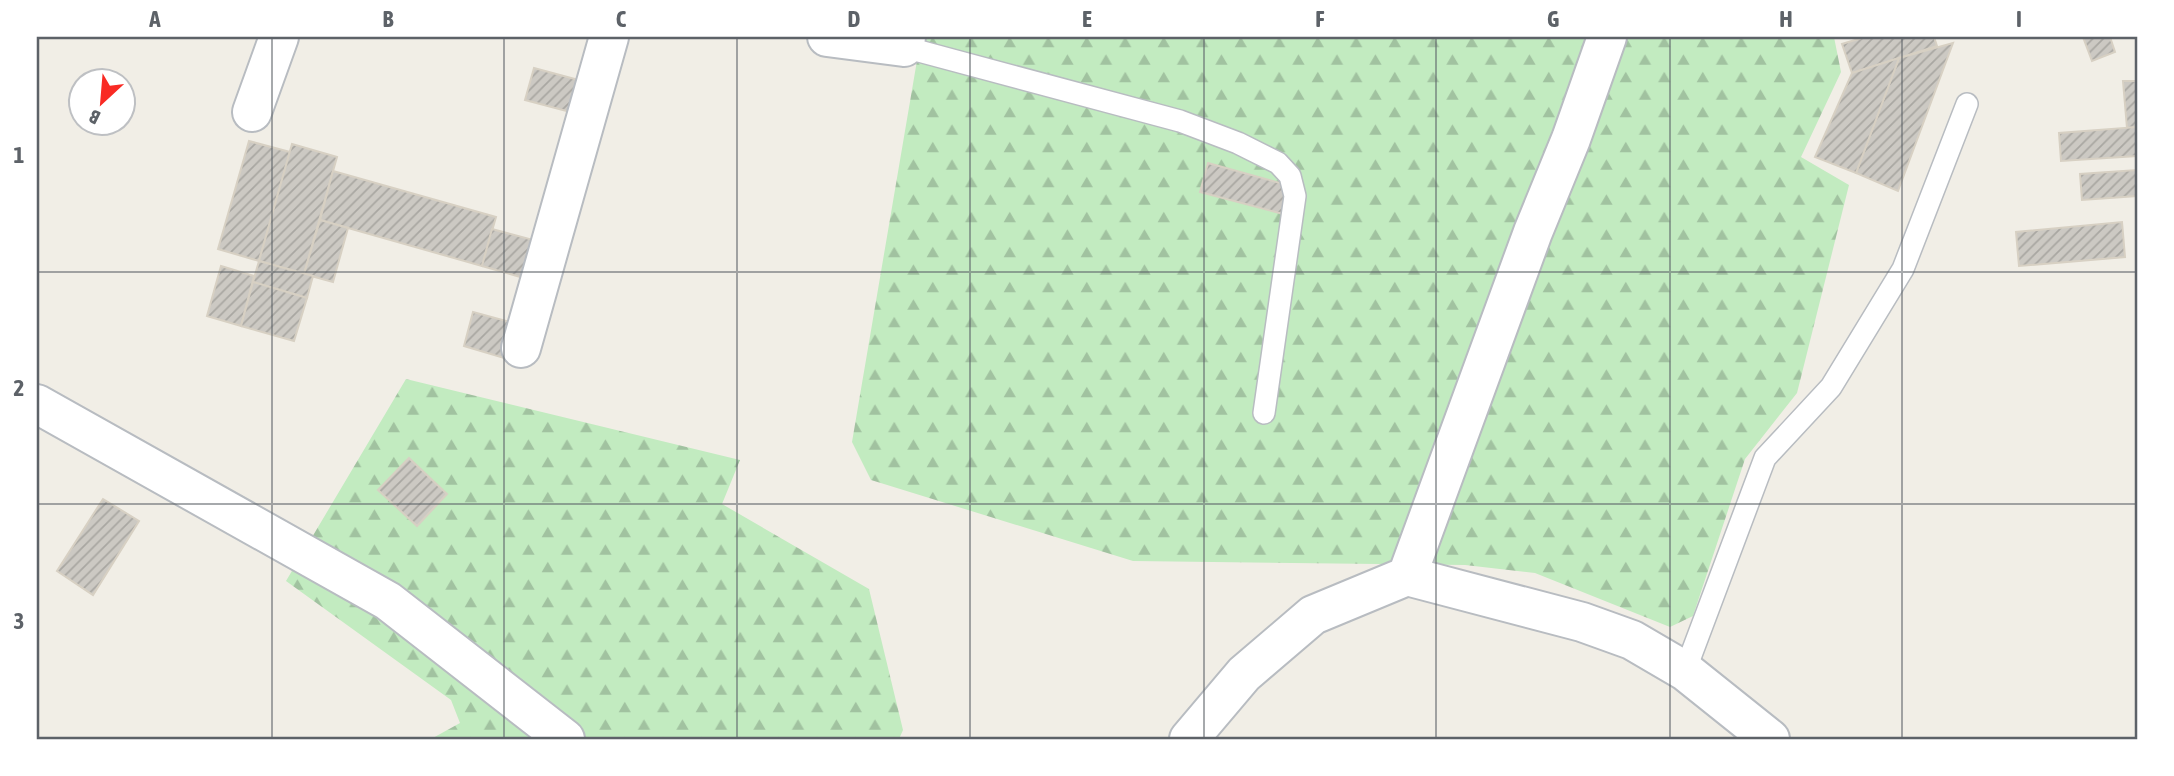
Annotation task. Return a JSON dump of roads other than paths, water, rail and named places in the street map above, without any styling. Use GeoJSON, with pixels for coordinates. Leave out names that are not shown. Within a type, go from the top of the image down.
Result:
{"type":"FeatureCollection","features":[{"type":"Feature","properties":{"kind":"street"},"geometry":{"type":"LineString","coordinates":[[253,112],[279,37]]}},
{"type":"Feature","properties":{"kind":"street"},"geometry":{"type":"LineString","coordinates":[[521,348],[609,37]]}},
{"type":"Feature","properties":{"kind":"street"},"geometry":{"type":"LineString","coordinates":[[827,37],[905,42]]}},
{"type":"Feature","properties":{"kind":"street"},"geometry":{"type":"LineString","coordinates":[[1407,576],[1533,232],[1608,37]]}},
{"type":"Feature","properties":{"kind":"street"},"geometry":{"type":"LineString","coordinates":[[37,404],[388,601],[565,739]]}},
{"type":"Feature","properties":{"kind":"street"},"geometry":{"type":"LineString","coordinates":[[1189,739],[1244,674],[1313,615],[1407,576],[1582,622],[1632,640],[1685,671],[1770,739]]}},
{"type":"Feature","properties":{"kind":"lane"},"geometry":{"type":"LineString","coordinates":[[905,42],[1180,121],[1238,143],[1278,163],[1290,176],[1295,196],[1264,413]]}},
{"type":"Feature","properties":{"kind":"lane"},"geometry":{"type":"LineString","coordinates":[[1685,671],[1765,458],[1831,387],[1903,269],[1967,104]]}}]}
